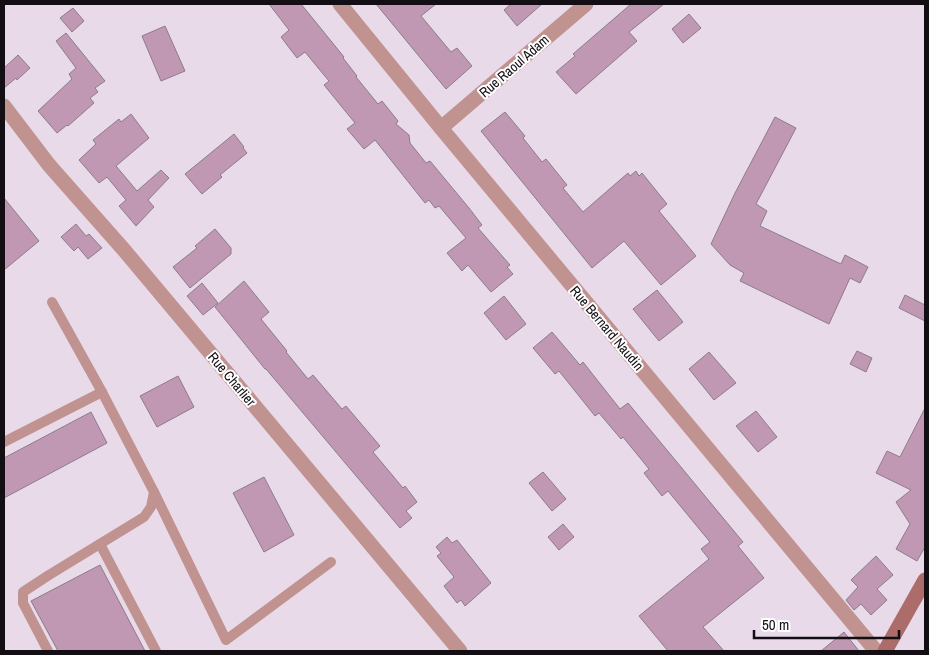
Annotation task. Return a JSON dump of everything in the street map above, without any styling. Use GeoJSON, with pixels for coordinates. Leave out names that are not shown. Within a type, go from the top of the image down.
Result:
{"type":"FeatureCollection","features":[{"type":"Feature","properties":{"kind":"main road"},"geometry":{"type":"LineString","coordinates":[[885,651],[925,580]]}},
{"type":"Feature","properties":{"kind":"street","name":"Rue Bernard Naudin"},"geometry":{"type":"LineString","coordinates":[[340,4],[876,651]]}},
{"type":"Feature","properties":{"kind":"street","name":"Rue Raoul Adam"},"geometry":{"type":"LineString","coordinates":[[441,128],[586,4]]}},
{"type":"Feature","properties":{"kind":"street","name":"Rue Charlier"},"geometry":{"type":"LineString","coordinates":[[4,106],[48,165],[131,258],[460,651]]}},
{"type":"Feature","properties":{"kind":"lane"},"geometry":{"type":"LineString","coordinates":[[52,302],[154,492],[226,640],[331,562]]}},
{"type":"Feature","properties":{"kind":"lane"},"geometry":{"type":"LineString","coordinates":[[4,442],[102,392]]}},
{"type":"Feature","properties":{"kind":"lane"},"geometry":{"type":"LineString","coordinates":[[48,651],[23,603],[23,592],[144,517],[151,507],[154,492]]}},
{"type":"Feature","properties":{"kind":"lane"},"geometry":{"type":"LineString","coordinates":[[100,544],[156,651]]}},
{"type":"Feature","properties":{"kind":"building"},"geometry":{"type":"Polygon","coordinates":[[[269,4],[301,4],[344,57],[356,77],[378,104],[382,101],[398,121],[396,124],[409,135],[410,143],[426,163],[430,161],[469,208],[482,225],[478,228],[510,265],[507,267],[513,274],[491,292],[468,265],[462,271],[447,253],[466,238],[439,206],[435,208],[429,200],[425,203],[375,140],[364,149],[347,129],[355,123],[324,85],[329,81],[305,52],[297,58],[281,37],[289,30],[269,4]]]}},
{"type":"Feature","properties":{"kind":"building"},"geometry":{"type":"Polygon","coordinates":[[[376,4],[436,4],[421,16],[451,52],[457,48],[472,66],[446,89],[376,4]]]}},
{"type":"Feature","properties":{"kind":"building"},"geometry":{"type":"Polygon","coordinates":[[[511,4],[542,4],[517,26],[504,10],[511,4]]]}},
{"type":"Feature","properties":{"kind":"building"},"geometry":{"type":"Polygon","coordinates":[[[631,4],[664,4],[629,32],[637,41],[576,94],[556,72],[575,56],[573,54],[631,4]]]}},
{"type":"Feature","properties":{"kind":"building"},"geometry":{"type":"Polygon","coordinates":[[[73,8],[84,21],[72,32],[60,18],[73,8]]]}},
{"type":"Feature","properties":{"kind":"building"},"geometry":{"type":"Polygon","coordinates":[[[689,14],[701,28],[683,43],[672,29],[689,14]]]}},
{"type":"Feature","properties":{"kind":"building"},"geometry":{"type":"Polygon","coordinates":[[[165,26],[185,71],[161,81],[142,36],[165,26]]]}},
{"type":"Feature","properties":{"kind":"building"},"geometry":{"type":"Polygon","coordinates":[[[66,33],[105,81],[95,88],[98,92],[90,98],[94,103],[57,133],[38,111],[72,79],[69,74],[76,68],[56,41],[66,33]]]}},
{"type":"Feature","properties":{"kind":"building"},"geometry":{"type":"Polygon","coordinates":[[[18,55],[30,68],[17,80],[16,78],[4,88],[4,68],[18,55]]]}},
{"type":"Feature","properties":{"kind":"building"},"geometry":{"type":"Polygon","coordinates":[[[505,112],[525,136],[523,138],[542,162],[546,159],[567,185],[563,188],[583,212],[628,173],[630,176],[636,171],[639,176],[642,173],[667,204],[659,211],[696,256],[661,285],[624,241],[592,268],[481,131],[505,112]]]}},
{"type":"Feature","properties":{"kind":"building"},"geometry":{"type":"Polygon","coordinates":[[[131,114],[149,138],[116,166],[137,191],[161,170],[169,178],[148,200],[154,207],[136,226],[119,206],[126,200],[107,177],[99,183],[79,160],[96,144],[93,140],[119,119],[121,122],[131,114]]]}},
{"type":"Feature","properties":{"kind":"building"},"geometry":{"type":"Polygon","coordinates":[[[775,117],[796,128],[756,204],[767,211],[760,226],[841,264],[845,255],[868,267],[860,283],[850,278],[829,324],[740,281],[744,273],[730,265],[711,244],[735,193],[775,117]]]}},
{"type":"Feature","properties":{"kind":"building"},"geometry":{"type":"Polygon","coordinates":[[[234,134],[247,153],[220,175],[222,177],[202,194],[185,174],[234,134]]]}},
{"type":"Feature","properties":{"kind":"building"},"geometry":{"type":"Polygon","coordinates":[[[4,198],[39,241],[4,270],[4,198]]]}},
{"type":"Feature","properties":{"kind":"building"},"geometry":{"type":"Polygon","coordinates":[[[76,224],[86,236],[89,234],[102,248],[88,259],[78,247],[74,251],[61,237],[76,224]]]}},
{"type":"Feature","properties":{"kind":"building"},"geometry":{"type":"Polygon","coordinates":[[[215,229],[231,248],[231,254],[190,288],[173,267],[197,248],[195,246],[215,229]]]}},
{"type":"Feature","properties":{"kind":"building"},"geometry":{"type":"Polygon","coordinates":[[[244,281],[269,312],[261,319],[286,352],[308,379],[313,375],[342,409],[346,406],[380,446],[373,452],[403,488],[405,486],[417,502],[406,511],[412,518],[400,528],[215,307],[244,281]]]}},
{"type":"Feature","properties":{"kind":"building"},"geometry":{"type":"Polygon","coordinates":[[[202,283],[218,303],[203,315],[187,296],[202,283]]]}},
{"type":"Feature","properties":{"kind":"building"},"geometry":{"type":"Polygon","coordinates":[[[657,290],[683,322],[659,341],[633,309],[657,290]]]}},
{"type":"Feature","properties":{"kind":"building"},"geometry":{"type":"Polygon","coordinates":[[[905,295],[925,305],[925,321],[899,308],[905,295]]]}},
{"type":"Feature","properties":{"kind":"building"},"geometry":{"type":"Polygon","coordinates":[[[504,296],[526,324],[506,340],[484,313],[504,296]]]}},
{"type":"Feature","properties":{"kind":"building"},"geometry":{"type":"Polygon","coordinates":[[[552,332],[580,365],[583,362],[620,409],[628,403],[743,542],[738,546],[764,578],[703,627],[724,651],[668,651],[639,616],[709,559],[701,549],[710,542],[668,491],[662,496],[644,473],[649,469],[623,437],[621,439],[599,413],[595,416],[559,371],[555,374],[533,348],[552,332]]]}},
{"type":"Feature","properties":{"kind":"building"},"geometry":{"type":"Polygon","coordinates":[[[857,351],[872,358],[866,372],[850,364],[857,351]]]}},
{"type":"Feature","properties":{"kind":"building"},"geometry":{"type":"Polygon","coordinates":[[[709,352],[736,383],[714,400],[689,369],[709,352]]]}},
{"type":"Feature","properties":{"kind":"building"},"geometry":{"type":"Polygon","coordinates":[[[178,376],[194,407],[157,427],[140,396],[178,376]]]}},
{"type":"Feature","properties":{"kind":"building"},"geometry":{"type":"Polygon","coordinates":[[[925,408],[925,547],[917,561],[896,549],[910,524],[896,502],[911,490],[876,473],[887,451],[900,457],[925,408]]]}},
{"type":"Feature","properties":{"kind":"building"},"geometry":{"type":"Polygon","coordinates":[[[756,411],[777,437],[758,452],[736,426],[756,411]]]}},
{"type":"Feature","properties":{"kind":"building"},"geometry":{"type":"Polygon","coordinates":[[[91,412],[107,443],[4,498],[4,458],[91,412]]]}},
{"type":"Feature","properties":{"kind":"building"},"geometry":{"type":"Polygon","coordinates":[[[543,472],[566,499],[552,511],[529,483],[543,472]]]}},
{"type":"Feature","properties":{"kind":"building"},"geometry":{"type":"Polygon","coordinates":[[[264,477],[294,535],[264,552],[233,493],[264,477]]]}},
{"type":"Feature","properties":{"kind":"building"},"geometry":{"type":"Polygon","coordinates":[[[563,524],[574,537],[559,550],[548,537],[563,524]]]}},
{"type":"Feature","properties":{"kind":"building"},"geometry":{"type":"Polygon","coordinates":[[[447,537],[452,543],[457,540],[491,583],[465,606],[461,600],[457,603],[444,586],[454,577],[437,556],[441,553],[436,547],[447,537]]]}},
{"type":"Feature","properties":{"kind":"building"},"geometry":{"type":"Polygon","coordinates":[[[876,556],[893,575],[877,589],[887,600],[871,615],[861,604],[854,610],[846,600],[858,587],[851,580],[876,556]]]}},
{"type":"Feature","properties":{"kind":"building"},"geometry":{"type":"Polygon","coordinates":[[[100,565],[145,651],[58,651],[31,601],[100,565]]]}},
{"type":"Feature","properties":{"kind":"building"},"geometry":{"type":"Polygon","coordinates":[[[844,632],[859,651],[821,651],[844,632]]]}}]}
